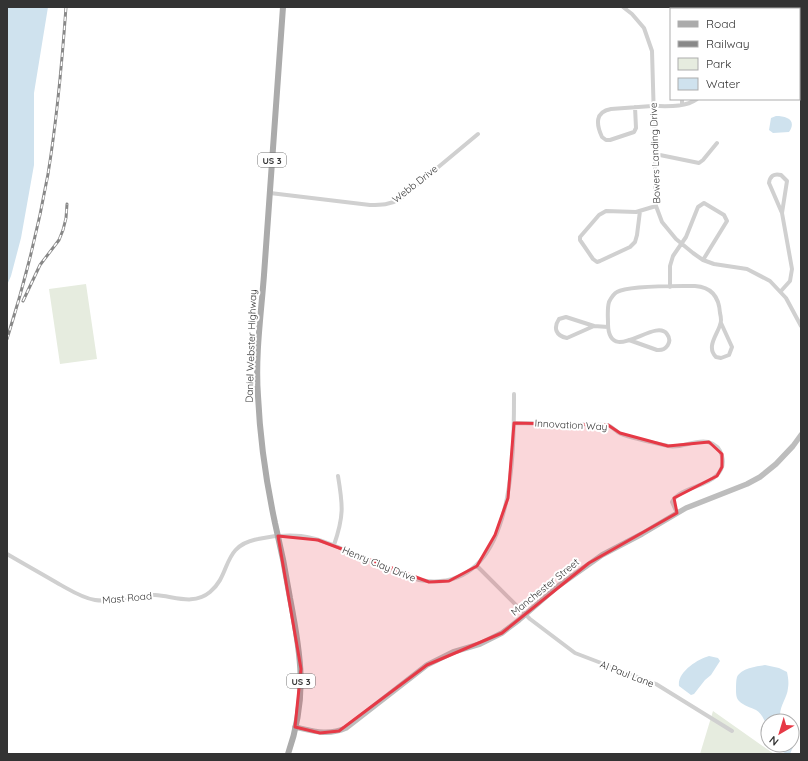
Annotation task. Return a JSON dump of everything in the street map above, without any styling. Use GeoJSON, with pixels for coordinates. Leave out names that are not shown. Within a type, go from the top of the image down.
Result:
{"type":"FeatureCollection","features":[{"type":"Feature","properties":{"kind":"main road","name":"Daniel Webster Highway"},"geometry":{"type":"LineString","coordinates":[[282,7],[257,394],[262,448],[295,619],[301,660],[300,699],[295,728],[288,754]]}},
{"type":"Feature","properties":{"kind":"street","name":"Bowers Landing Drive"},"geometry":{"type":"LineString","coordinates":[[623,7],[632,14],[644,28],[652,51],[655,154],[654,194],[660,218],[665,226],[681,243],[703,260],[714,264],[736,266],[752,271],[770,281],[781,291],[791,306],[801,326]]}},
{"type":"Feature","properties":{"kind":"street"},"geometry":{"type":"LineString","coordinates":[[682,100],[682,105]]}},
{"type":"Feature","properties":{"kind":"street"},"geometry":{"type":"LineString","coordinates":[[635,107],[636,128],[634,132],[610,140],[606,140],[602,137],[598,118],[602,111],[635,107],[682,105],[695,100]]}},
{"type":"Feature","properties":{"kind":"street","name":"Webb Drive"},"geometry":{"type":"LineString","coordinates":[[270,193],[370,205],[390,204],[400,199],[478,134]]}},
{"type":"Feature","properties":{"kind":"street"},"geometry":{"type":"LineString","coordinates":[[655,154],[698,163],[703,160],[717,143]]}},
{"type":"Feature","properties":{"kind":"street"},"geometry":{"type":"LineString","coordinates":[[781,291],[790,281],[792,274],[782,213],[769,183],[771,177],[776,174],[781,175],[786,181],[782,213]]}},
{"type":"Feature","properties":{"kind":"street"},"geometry":{"type":"LineString","coordinates":[[670,287],[671,260],[686,237],[700,204],[707,204],[724,215],[727,220],[726,224],[703,260]]}},
{"type":"Feature","properties":{"kind":"street"},"geometry":{"type":"LineString","coordinates":[[640,211],[637,235],[632,244],[600,261],[597,262],[593,259],[580,240],[580,237],[600,215],[610,210],[640,211],[656,206]]}},
{"type":"Feature","properties":{"kind":"street"},"geometry":{"type":"LineString","coordinates":[[629,340],[661,351],[667,347],[670,341],[668,334],[665,331],[658,330],[629,340],[616,341],[611,338],[608,332],[609,302],[618,291],[629,288],[699,286],[711,291],[717,299],[721,324],[732,347],[729,355],[722,358],[714,355],[711,347],[721,324]]}},
{"type":"Feature","properties":{"kind":"street"},"geometry":{"type":"LineString","coordinates":[[594,326],[567,338],[559,335],[555,329],[555,325],[559,319],[566,317],[594,326],[608,326]]}},
{"type":"Feature","properties":{"kind":"street","name":"Henry Clay Drive"},"geometry":{"type":"LineString","coordinates":[[278,536],[302,536],[334,545],[410,577],[429,582],[454,579],[468,572],[477,566],[490,547],[508,498],[512,469],[514,394]]}},
{"type":"Feature","properties":{"kind":"street","name":"Innovation Way"},"geometry":{"type":"LineString","coordinates":[[514,423],[608,425],[620,433],[668,446],[679,447],[704,441],[714,444],[720,451],[723,458],[720,472],[713,479],[676,496],[672,502],[676,513]]}},
{"type":"Feature","properties":{"kind":"street","name":"Manchester Street"},"geometry":{"type":"LineString","coordinates":[[295,728],[327,733],[346,728],[426,665],[453,652],[494,638],[589,563],[676,513],[760,477],[789,450],[801,435]]}},
{"type":"Feature","properties":{"kind":"street"},"geometry":{"type":"LineString","coordinates":[[334,545],[341,523],[342,514],[338,476]]}},
{"type":"Feature","properties":{"kind":"street","name":"Mast Road"},"geometry":{"type":"LineString","coordinates":[[7,554],[81,596],[94,600],[110,601],[153,595],[192,600],[204,596],[214,588],[230,556],[239,547],[258,539],[278,536]]}},
{"type":"Feature","properties":{"kind":"street"},"geometry":{"type":"LineString","coordinates":[[477,566],[525,614]]}},
{"type":"Feature","properties":{"kind":"street","name":"Al Paul Lane"},"geometry":{"type":"LineString","coordinates":[[525,614],[542,629],[575,653],[656,684],[732,731]]}},
{"type":"Feature","properties":{"kind":"highlighted area"},"geometry":{"type":"Polygon","coordinates":[[[514,423],[608,425],[620,433],[668,446],[709,442],[722,454],[722,467],[717,476],[674,498],[677,513],[589,563],[502,633],[427,665],[339,731],[320,733],[295,727],[301,669],[278,536],[318,540],[429,582],[449,581],[477,566],[495,535],[508,498],[514,423]]]}},
{"type":"Feature","properties":{"kind":"green space"},"geometry":{"type":"Polygon","coordinates":[[[86,284],[97,359],[60,364],[49,289],[86,284]]]}},
{"type":"Feature","properties":{"kind":"green space"},"geometry":{"type":"Polygon","coordinates":[[[713,711],[760,744],[760,753],[774,754],[700,754],[713,711]]]}},
{"type":"Feature","properties":{"kind":"water"},"geometry":{"type":"Polygon","coordinates":[[[7,7],[48,7],[34,93],[34,165],[21,238],[11,276],[7,285],[7,7]]]}},
{"type":"Feature","properties":{"kind":"water"},"geometry":{"type":"Polygon","coordinates":[[[776,116],[784,117],[790,120],[792,124],[789,132],[773,133],[769,130],[771,118],[776,116]]]}},
{"type":"Feature","properties":{"kind":"water"},"geometry":{"type":"Polygon","coordinates":[[[709,656],[718,658],[720,661],[711,675],[694,694],[691,695],[679,686],[681,676],[694,663],[709,656]]]}},
{"type":"Feature","properties":{"kind":"water"},"geometry":{"type":"Polygon","coordinates":[[[765,665],[779,668],[787,672],[787,692],[780,713],[760,713],[741,703],[737,698],[737,677],[742,671],[765,665]]]}},
{"type":"Feature","properties":{"kind":"railway"},"geometry":{"type":"LineString","coordinates":[[7,339],[30,257],[48,174],[59,91],[66,7]]}},
{"type":"Feature","properties":{"kind":"railway"},"geometry":{"type":"LineString","coordinates":[[23,301],[40,265],[59,240],[66,218],[67,204]]}}]}
